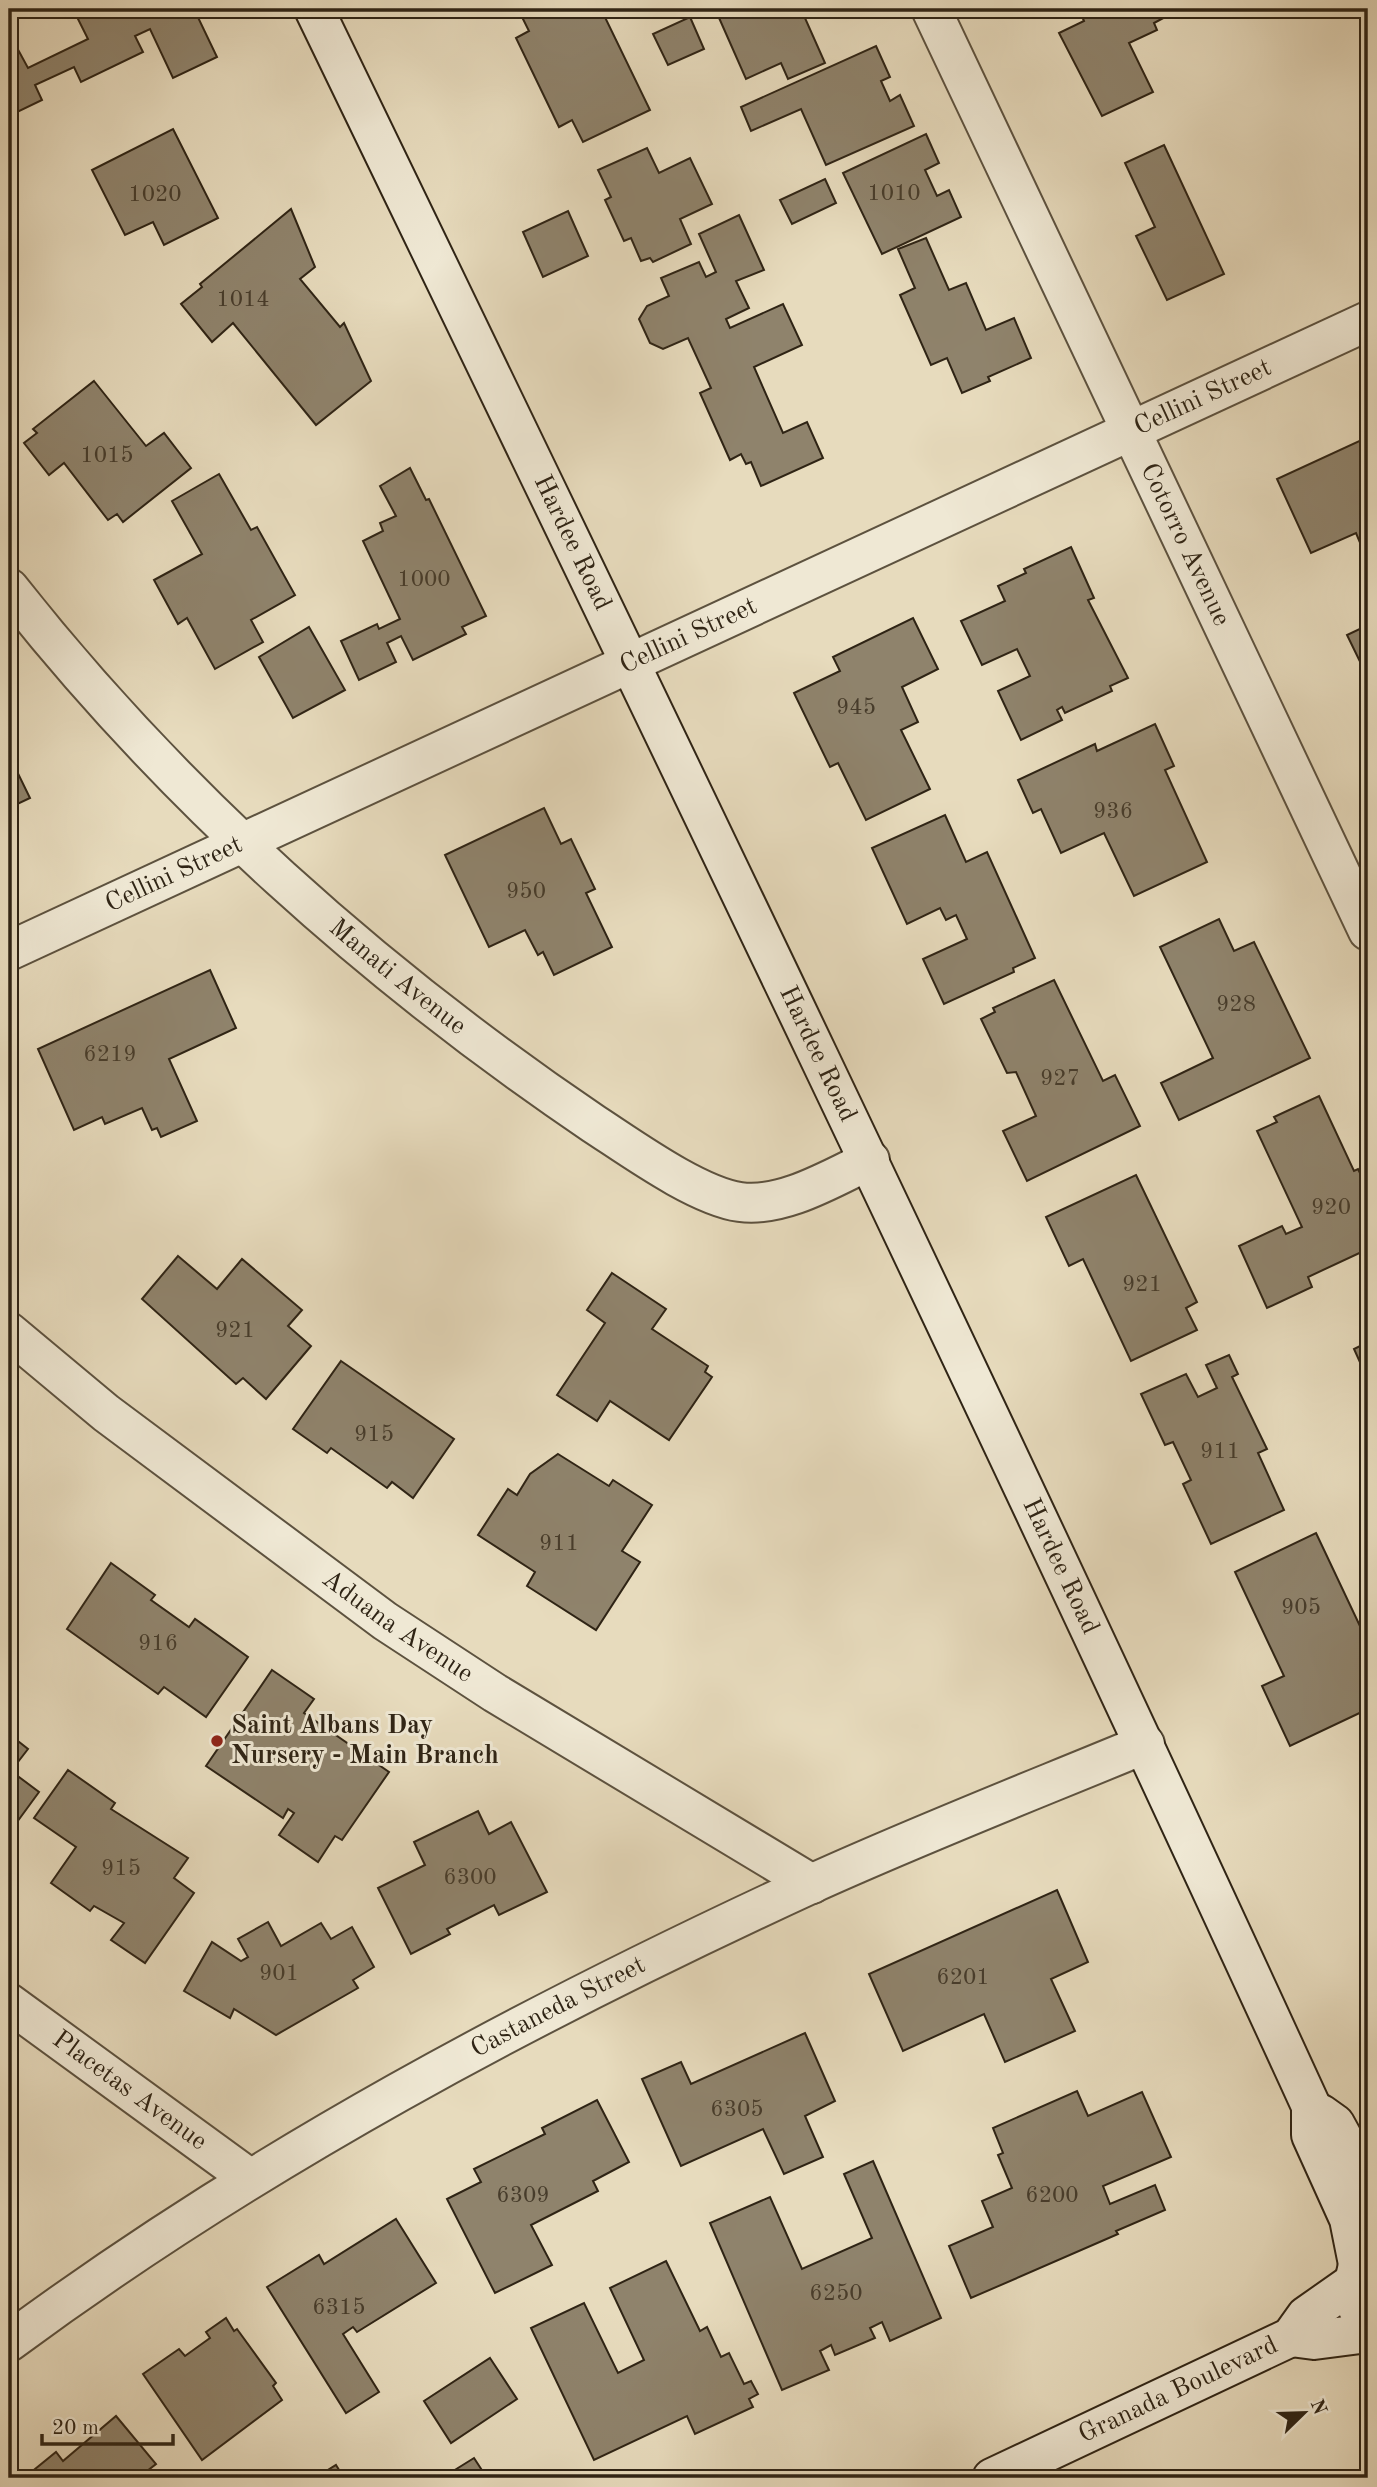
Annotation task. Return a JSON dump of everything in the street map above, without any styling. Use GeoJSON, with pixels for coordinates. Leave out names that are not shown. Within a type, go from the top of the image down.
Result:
{"type":"FeatureCollection","features":[{"type":"Feature","properties":{"kind":"street","name":"Hardee Road"},"geometry":{"type":"LineString","coordinates":[[314,9],[870,1160],[1145,1744],[1311,2105],[1311,2135],[1349,2219],[1360,2265],[1354,2302],[1368,2326]]}},
{"type":"Feature","properties":{"kind":"street","name":"Cotorro Avenue"},"geometry":{"type":"LineString","coordinates":[[931,9],[1368,931]]}},
{"type":"Feature","properties":{"kind":"street","name":"Cellini Street"},"geometry":{"type":"LineString","coordinates":[[9,951],[1368,321]]}},
{"type":"Feature","properties":{"kind":"street","name":"Manati Avenue"},"geometry":{"type":"LineString","coordinates":[[9,588],[123,720],[242,843],[354,942],[445,1017],[554,1097],[631,1148],[723,1199],[760,1202],[820,1183],[870,1160]]}},
{"type":"Feature","properties":{"kind":"street","name":"Aduana Avenue"},"geometry":{"type":"LineString","coordinates":[[9,1332],[125,1428],[385,1621],[495,1693],[812,1884]]}},
{"type":"Feature","properties":{"kind":"street","name":"Castaneda Street"},"geometry":{"type":"LineString","coordinates":[[9,2342],[158,2236],[249,2178],[427,2075],[812,1884],[1145,1744]]}},
{"type":"Feature","properties":{"kind":"street","name":"Placetas Avenue"},"geometry":{"type":"LineString","coordinates":[[9,2003],[249,2178]]}},
{"type":"Feature","properties":{"kind":"street","name":"Hardee Road"},"geometry":{"type":"LineString","coordinates":[[1311,2105],[1335,2124],[1368,2184]]}},
{"type":"Feature","properties":{"kind":"street","name":"Granada Boulevard"},"geometry":{"type":"LineString","coordinates":[[992,2478],[1291,2337],[1306,2316],[1360,2265]]}},
{"type":"Feature","properties":{"kind":"street","name":"Granada Boulevard"},"geometry":{"type":"LineString","coordinates":[[1291,2337],[1314,2340],[1368,2333]]}},
{"type":"Feature","properties":{"kind":"building"},"geometry":{"type":"Polygon","coordinates":[[[73,9],[194,9],[217,57],[173,78],[150,29],[135,36],[143,52],[81,82],[74,67],[35,85],[42,100],[9,116],[9,33],[28,68],[88,39],[73,9]]]}},
{"type":"Feature","properties":{"kind":"building"},"geometry":{"type":"Polygon","coordinates":[[[518,9],[601,9],[650,110],[583,142],[572,120],[559,127],[516,38],[529,31],[518,9]]]}},
{"type":"Feature","properties":{"kind":"building"},"geometry":{"type":"Polygon","coordinates":[[[801,9],[825,63],[788,79],[781,63],[746,79],[716,11],[801,9]]]}},
{"type":"Feature","properties":{"kind":"building"},"geometry":{"type":"Polygon","coordinates":[[[1079,9],[1180,9],[1154,23],[1157,30],[1129,43],[1153,92],[1102,116],[1059,33],[1084,21],[1079,9]]]}},
{"type":"Feature","properties":{"kind":"building"},"geometry":{"type":"Polygon","coordinates":[[[690,17],[704,49],[668,65],[653,34],[690,17]]]}},
{"type":"Feature","properties":{"kind":"building"},"geometry":{"type":"Polygon","coordinates":[[[876,46],[890,77],[881,81],[890,101],[900,95],[914,126],[826,165],[801,109],[751,131],[741,107],[876,46]]]}},
{"type":"Feature","properties":{"kind":"building"},"geometry":{"type":"Polygon","coordinates":[[[173,129],[218,218],[164,245],[153,222],[125,235],[92,170],[173,129]]]}},
{"type":"Feature","properties":{"kind":"building"},"geometry":{"type":"Polygon","coordinates":[[[926,134],[939,163],[925,170],[937,196],[949,190],[961,217],[882,254],[843,173],[926,134]]]}},
{"type":"Feature","properties":{"kind":"building"},"geometry":{"type":"Polygon","coordinates":[[[1164,145],[1224,274],[1167,300],[1136,236],[1155,227],[1125,163],[1164,145]]]}},
{"type":"Feature","properties":{"kind":"building"},"geometry":{"type":"Polygon","coordinates":[[[647,148],[659,173],[690,158],[712,204],[680,219],[691,244],[653,262],[650,258],[641,261],[631,238],[624,241],[605,200],[611,197],[598,170],[647,148]]]}},
{"type":"Feature","properties":{"kind":"building"},"geometry":{"type":"Polygon","coordinates":[[[825,179],[836,203],[792,224],[780,200],[825,179]]]}},
{"type":"Feature","properties":{"kind":"building"},"geometry":{"type":"Polygon","coordinates":[[[291,209],[315,267],[300,279],[340,327],[344,323],[371,381],[316,425],[233,323],[212,342],[181,304],[202,287],[200,284],[291,209]]]}},
{"type":"Feature","properties":{"kind":"building"},"geometry":{"type":"Polygon","coordinates":[[[568,211],[588,256],[543,277],[523,232],[568,211]]]}},
{"type":"Feature","properties":{"kind":"building"},"geometry":{"type":"Polygon","coordinates":[[[739,215],[764,270],[736,281],[749,308],[726,319],[730,328],[783,304],[802,345],[754,367],[783,433],[807,422],[823,458],[761,486],[751,462],[746,464],[741,454],[730,460],[700,393],[711,388],[688,338],[663,349],[650,343],[639,319],[647,306],[669,296],[661,278],[699,262],[706,277],[716,272],[699,234],[739,215]]]}},
{"type":"Feature","properties":{"kind":"building"},"geometry":{"type":"Polygon","coordinates":[[[926,238],[949,290],[966,283],[986,330],[1014,318],[1031,358],[988,377],[990,381],[962,393],[947,358],[931,365],[900,295],[915,288],[898,249],[926,238]]]}},
{"type":"Feature","properties":{"kind":"building"},"geometry":{"type":"Polygon","coordinates":[[[94,381],[146,446],[164,433],[191,468],[123,522],[117,514],[108,520],[64,463],[49,475],[24,443],[37,433],[33,429],[94,381]]]}},
{"type":"Feature","properties":{"kind":"building"},"geometry":{"type":"Polygon","coordinates":[[[1368,437],[1368,541],[1361,545],[1356,533],[1311,553],[1277,479],[1368,437]]]}},
{"type":"Feature","properties":{"kind":"building"},"geometry":{"type":"Polygon","coordinates":[[[410,468],[426,500],[429,499],[486,616],[462,627],[466,634],[413,660],[401,636],[387,643],[396,662],[359,680],[341,641],[377,624],[379,629],[400,619],[363,541],[383,531],[380,523],[396,516],[380,486],[410,468]]]}},
{"type":"Feature","properties":{"kind":"building"},"geometry":{"type":"Polygon","coordinates":[[[219,474],[251,530],[257,527],[295,595],[251,620],[263,642],[215,669],[187,618],[178,624],[154,580],[202,554],[172,501],[219,474]]]}},
{"type":"Feature","properties":{"kind":"building"},"geometry":{"type":"Polygon","coordinates":[[[1071,547],[1094,598],[1088,600],[1128,678],[1110,686],[1112,691],[1065,713],[1062,707],[1057,710],[1062,720],[1021,740],[998,691],[1030,676],[1017,649],[982,665],[961,621],[1005,601],[998,586],[1026,573],[1024,569],[1071,547]]]}},
{"type":"Feature","properties":{"kind":"building"},"geometry":{"type":"Polygon","coordinates":[[[913,618],[938,669],[902,687],[918,722],[901,730],[930,789],[866,820],[838,763],[830,767],[794,693],[840,671],[833,657],[913,618]]]}},
{"type":"Feature","properties":{"kind":"building"},"geometry":{"type":"Polygon","coordinates":[[[1368,625],[1368,678],[1347,635],[1368,625]]]}},
{"type":"Feature","properties":{"kind":"building"},"geometry":{"type":"Polygon","coordinates":[[[309,627],[345,690],[293,718],[259,657],[309,627]]]}},
{"type":"Feature","properties":{"kind":"building"},"geometry":{"type":"Polygon","coordinates":[[[1155,724],[1174,766],[1165,770],[1207,862],[1134,896],[1104,833],[1061,853],[1041,809],[1033,813],[1018,780],[1095,744],[1097,751],[1155,724]]]}},
{"type":"Feature","properties":{"kind":"building"},"geometry":{"type":"Polygon","coordinates":[[[9,755],[30,798],[9,808],[9,755]]]}},
{"type":"Feature","properties":{"kind":"building"},"geometry":{"type":"Polygon","coordinates":[[[544,808],[561,844],[571,839],[595,889],[586,893],[612,947],[554,975],[543,952],[538,955],[525,930],[489,947],[445,855],[544,808]]]}},
{"type":"Feature","properties":{"kind":"building"},"geometry":{"type":"Polygon","coordinates":[[[945,815],[966,862],[987,852],[1035,958],[1013,968],[1014,972],[944,1004],[923,959],[967,939],[956,915],[946,920],[940,908],[907,924],[872,848],[945,815]]]}},
{"type":"Feature","properties":{"kind":"building"},"geometry":{"type":"Polygon","coordinates":[[[1219,919],[1234,951],[1254,942],[1310,1058],[1179,1120],[1161,1083],[1213,1058],[1160,947],[1219,919]]]}},
{"type":"Feature","properties":{"kind":"building"},"geometry":{"type":"Polygon","coordinates":[[[210,970],[236,1028],[169,1059],[197,1121],[161,1137],[157,1128],[152,1130],[142,1108],[105,1124],[102,1117],[74,1130],[38,1049],[210,970]]]}},
{"type":"Feature","properties":{"kind":"building"},"geometry":{"type":"Polygon","coordinates":[[[1054,980],[1103,1081],[1115,1075],[1140,1126],[1027,1181],[1003,1131],[1036,1116],[1016,1072],[1007,1073],[981,1019],[995,1012],[993,1008],[1054,980]]]}},
{"type":"Feature","properties":{"kind":"building"},"geometry":{"type":"Polygon","coordinates":[[[1319,1096],[1354,1171],[1358,1169],[1368,1189],[1368,1249],[1308,1277],[1312,1287],[1267,1308],[1239,1246],[1282,1226],[1286,1234],[1302,1227],[1257,1131],[1277,1122],[1274,1117],[1319,1096]]]}},
{"type":"Feature","properties":{"kind":"building"},"geometry":{"type":"Polygon","coordinates":[[[1136,1175],[1197,1302],[1186,1308],[1197,1330],[1131,1361],[1083,1259],[1069,1266],[1046,1217],[1136,1175]]]}},
{"type":"Feature","properties":{"kind":"building"},"geometry":{"type":"Polygon","coordinates":[[[178,1256],[217,1289],[242,1259],[302,1310],[288,1326],[311,1346],[266,1399],[243,1378],[236,1384],[142,1299],[178,1256]]]}},
{"type":"Feature","properties":{"kind":"building"},"geometry":{"type":"Polygon","coordinates":[[[612,1273],[666,1309],[652,1329],[708,1366],[705,1372],[712,1377],[669,1440],[610,1401],[597,1421],[557,1395],[605,1323],[587,1310],[612,1273]]]}},
{"type":"Feature","properties":{"kind":"building"},"geometry":{"type":"Polygon","coordinates":[[[1368,1342],[1368,1380],[1354,1349],[1368,1342]]]}},
{"type":"Feature","properties":{"kind":"building"},"geometry":{"type":"Polygon","coordinates":[[[1229,1355],[1238,1374],[1232,1377],[1267,1449],[1258,1453],[1284,1510],[1211,1544],[1183,1484],[1191,1480],[1173,1442],[1165,1445],[1141,1394],[1186,1374],[1198,1397],[1217,1388],[1206,1365],[1229,1355]]]}},
{"type":"Feature","properties":{"kind":"building"},"geometry":{"type":"Polygon","coordinates":[[[341,1361],[454,1439],[413,1498],[392,1482],[387,1488],[331,1448],[327,1453],[293,1429],[341,1361]]]}},
{"type":"Feature","properties":{"kind":"building"},"geometry":{"type":"Polygon","coordinates":[[[558,1454],[609,1486],[613,1480],[652,1505],[622,1551],[640,1562],[596,1630],[527,1586],[535,1572],[478,1535],[508,1489],[517,1495],[530,1474],[558,1454]]]}},
{"type":"Feature","properties":{"kind":"building"},"geometry":{"type":"Polygon","coordinates":[[[1316,1533],[1368,1643],[1368,1709],[1290,1746],[1262,1686],[1284,1676],[1235,1572],[1316,1533]]]}},
{"type":"Feature","properties":{"kind":"building"},"geometry":{"type":"Polygon","coordinates":[[[111,1563],[155,1595],[151,1600],[189,1627],[195,1619],[248,1657],[206,1717],[164,1687],[158,1694],[67,1629],[111,1563]]]}},
{"type":"Feature","properties":{"kind":"building"},"geometry":{"type":"Polygon","coordinates":[[[272,1670],[314,1699],[304,1713],[389,1772],[342,1840],[335,1836],[318,1862],[279,1835],[294,1813],[288,1809],[283,1818],[206,1766],[272,1670]]]}},
{"type":"Feature","properties":{"kind":"building"},"geometry":{"type":"Polygon","coordinates":[[[9,1734],[28,1749],[11,1771],[39,1792],[9,1833],[9,1734]]]}},
{"type":"Feature","properties":{"kind":"building"},"geometry":{"type":"Polygon","coordinates":[[[68,1770],[115,1803],[111,1809],[188,1858],[174,1878],[194,1893],[145,1963],[111,1940],[124,1923],[94,1906],[90,1911],[51,1883],[76,1847],[34,1818],[68,1770]]]}},
{"type":"Feature","properties":{"kind":"building"},"geometry":{"type":"Polygon","coordinates":[[[478,1811],[489,1834],[511,1822],[547,1892],[499,1915],[494,1905],[447,1929],[450,1934],[411,1954],[378,1888],[425,1865],[414,1842],[478,1811]]]}},
{"type":"Feature","properties":{"kind":"building"},"geometry":{"type":"Polygon","coordinates":[[[1057,1890],[1088,1962],[1051,1979],[1075,2031],[1005,2062],[984,2014],[903,2051],[869,1974],[1057,1890]]]}},
{"type":"Feature","properties":{"kind":"building"},"geometry":{"type":"Polygon","coordinates":[[[268,1922],[281,1946],[321,1923],[331,1939],[352,1927],[374,1967],[353,1980],[358,1988],[276,2035],[234,2009],[230,2018],[184,1991],[212,1942],[241,1961],[248,1957],[238,1939],[268,1922]]]}},
{"type":"Feature","properties":{"kind":"building"},"geometry":{"type":"Polygon","coordinates":[[[805,2033],[835,2101],[805,2116],[823,2157],[784,2174],[763,2129],[681,2166],[642,2079],[681,2062],[691,2084],[805,2033]]]}},
{"type":"Feature","properties":{"kind":"building"},"geometry":{"type":"Polygon","coordinates":[[[1077,2091],[1088,2116],[1142,2092],[1171,2157],[1103,2186],[1110,2204],[1155,2185],[1165,2210],[1116,2231],[1118,2234],[971,2298],[949,2246],[993,2227],[982,2201],[1012,2188],[998,2155],[1003,2153],[993,2128],[1077,2091]]]}},
{"type":"Feature","properties":{"kind":"building"},"geometry":{"type":"Polygon","coordinates":[[[597,2100],[629,2162],[593,2181],[598,2191],[531,2225],[552,2265],[495,2293],[447,2199],[481,2182],[474,2169],[545,2134],[542,2128],[597,2100]]]}},
{"type":"Feature","properties":{"kind":"building"},"geometry":{"type":"Polygon","coordinates":[[[873,2161],[941,2318],[890,2341],[882,2322],[870,2328],[875,2338],[835,2355],[831,2345],[820,2351],[829,2370],[782,2390],[710,2223],[770,2197],[802,2269],[872,2238],[844,2174],[873,2161]]]}},
{"type":"Feature","properties":{"kind":"building"},"geometry":{"type":"Polygon","coordinates":[[[396,2219],[436,2283],[357,2332],[353,2327],[343,2334],[379,2392],[346,2413],[267,2287],[319,2255],[324,2264],[396,2219]]]}},
{"type":"Feature","properties":{"kind":"building"},"geometry":{"type":"Polygon","coordinates":[[[666,2261],[700,2331],[707,2327],[721,2357],[729,2353],[744,2384],[751,2381],[758,2394],[749,2399],[753,2407],[695,2434],[687,2416],[594,2460],[531,2328],[584,2303],[618,2373],[644,2360],[610,2288],[666,2261]]]}},
{"type":"Feature","properties":{"kind":"building"},"geometry":{"type":"Polygon","coordinates":[[[226,2318],[276,2383],[273,2386],[282,2400],[202,2460],[143,2374],[179,2349],[185,2356],[210,2338],[206,2332],[226,2318]]]}},
{"type":"Feature","properties":{"kind":"building"},"geometry":{"type":"Polygon","coordinates":[[[490,2358],[517,2399],[451,2443],[424,2401],[490,2358]]]}},
{"type":"Feature","properties":{"kind":"building"},"geometry":{"type":"Polygon","coordinates":[[[116,2416],[156,2464],[138,2478],[24,2478],[56,2452],[63,2461],[116,2416]]]}},
{"type":"Feature","properties":{"kind":"building"},"geometry":{"type":"Polygon","coordinates":[[[474,2458],[487,2478],[442,2478],[474,2458]]]}},
{"type":"Feature","properties":{"kind":"building"},"geometry":{"type":"Polygon","coordinates":[[[336,2465],[344,2478],[315,2478],[336,2465]]]}},
{"type":"Feature","properties":{"kind":"place","name":"Saint Albans Day Nursery - Main Branch"},"geometry":{"type":"Point","coordinates":[217,1741]}}]}
